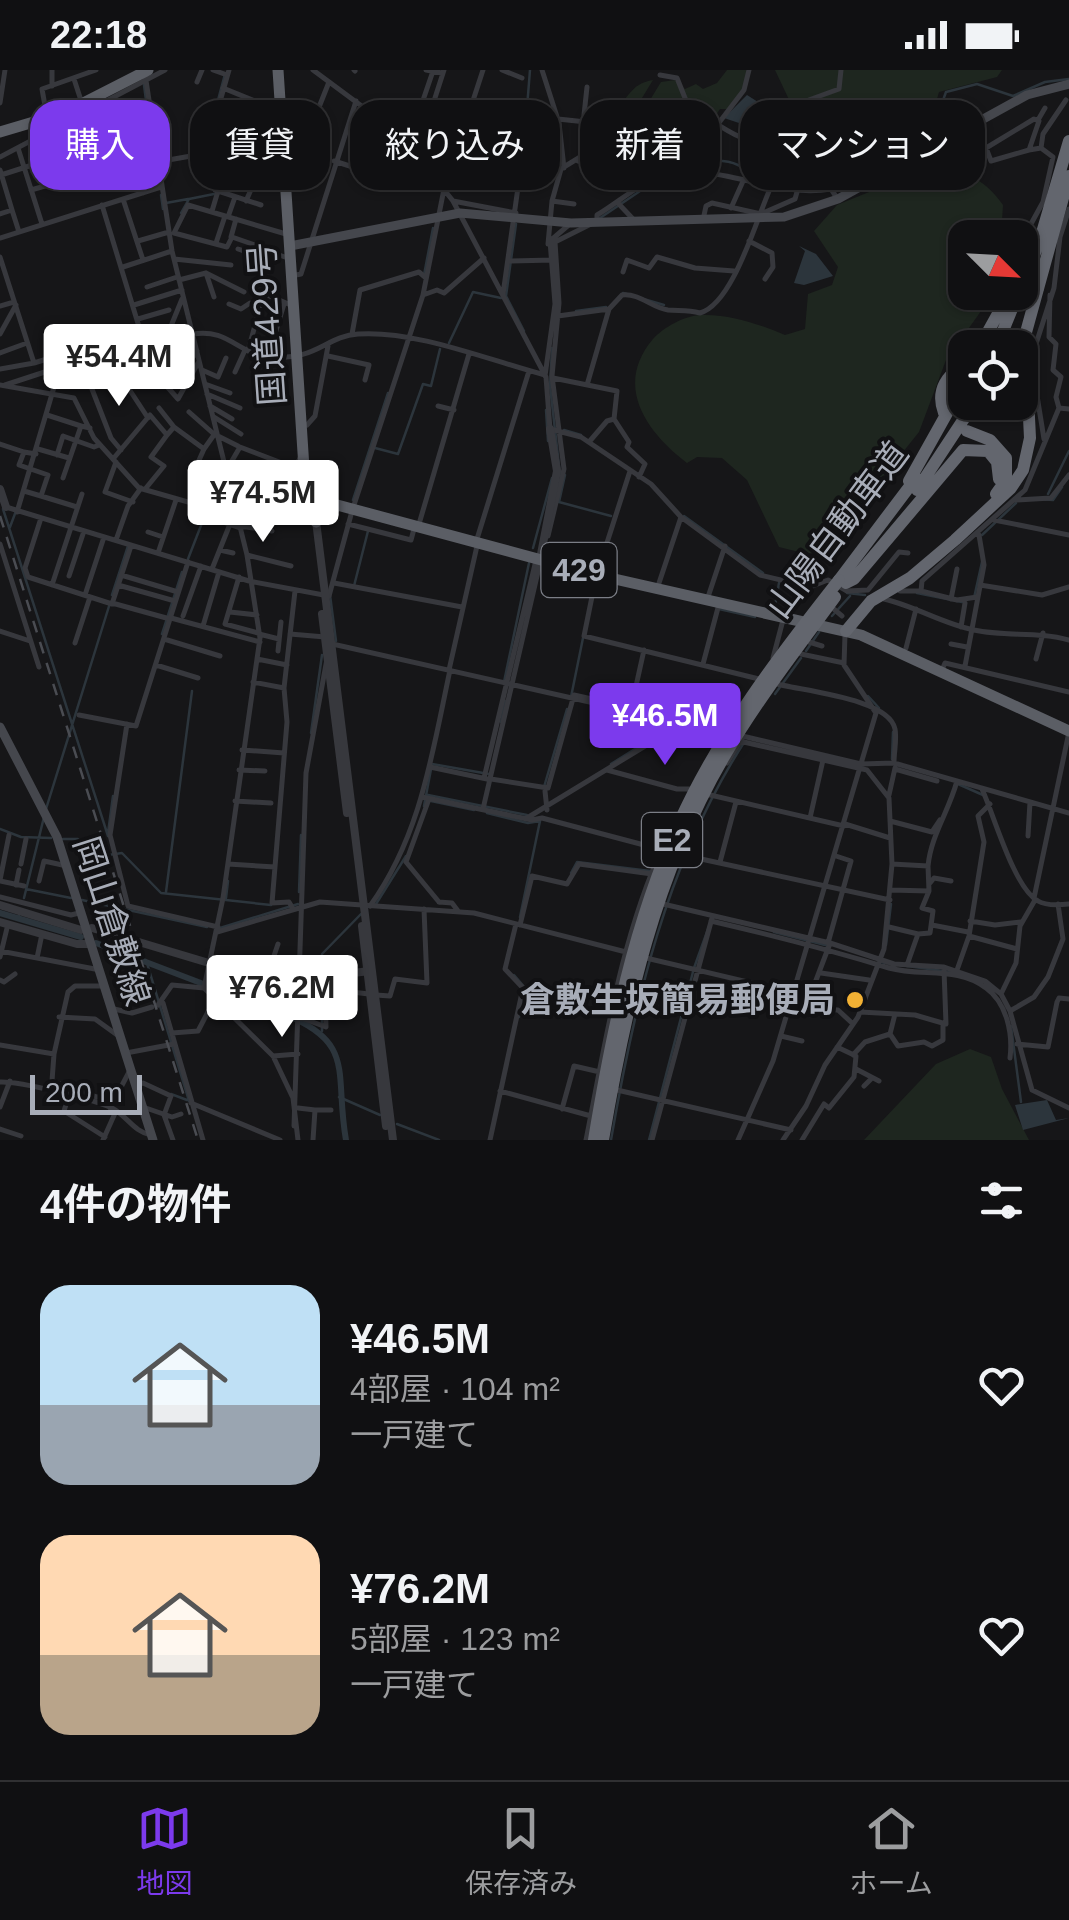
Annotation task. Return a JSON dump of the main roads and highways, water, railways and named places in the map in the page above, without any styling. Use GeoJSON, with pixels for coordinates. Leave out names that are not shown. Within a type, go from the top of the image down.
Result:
{"type":"FeatureCollection","features":[{"type":"Feature","properties":{"kind":"highway","name":"国道429号"},"geometry":{"type":"LineString","coordinates":[[281,70],[281,100]]}},
{"type":"Feature","properties":{"kind":"highway","name":"国道429号"},"geometry":{"type":"LineString","coordinates":[[281,70],[283,100]]}},
{"type":"Feature","properties":{"kind":"highway"},"geometry":{"type":"LineString","coordinates":[[1,130],[83,109],[146,75]]}},
{"type":"Feature","properties":{"kind":"highway"},"geometry":{"type":"LineString","coordinates":[[1038,225],[1068,146]]}},
{"type":"Feature","properties":{"kind":"highway"},"geometry":{"type":"LineString","coordinates":[[1003,330],[1033,259],[1068,146]]}},
{"type":"Feature","properties":{"kind":"highway"},"geometry":{"type":"LineString","coordinates":[[1011,330],[1046,246],[1069,174]]}},
{"type":"Feature","properties":{"kind":"highway"},"geometry":{"type":"LineString","coordinates":[[845,621],[871,600],[910,578],[1000,498],[1028,457],[1025,336],[1069,174]]}},
{"type":"Feature","properties":{"kind":"highway","name":"国道429号"},"geometry":{"type":"LineString","coordinates":[[288,190],[313,499]]}},
{"type":"Feature","properties":{"kind":"highway","name":"国道429号"},"geometry":{"type":"LineString","coordinates":[[294,275],[288,305],[300,358],[299,463],[313,499]]}},
{"type":"Feature","properties":{"kind":"highway"},"geometry":{"type":"LineString","coordinates":[[944,413],[940,396],[948,378]]}},
{"type":"Feature","properties":{"kind":"highway"},"geometry":{"type":"LineString","coordinates":[[882,526],[948,411]]}},
{"type":"Feature","properties":{"kind":"highway","name":"山陽自動車道"},"geometry":{"type":"LineString","coordinates":[[606,1140],[640,956],[673,862],[726,753],[954,420]]}},
{"type":"Feature","properties":{"kind":"highway","name":"山陽自動車道"},"geometry":{"type":"LineString","coordinates":[[590,1140],[632,952],[680,820],[747,703],[963,420]]}},
{"type":"Feature","properties":{"kind":"highway"},"geometry":{"type":"LineString","coordinates":[[1017,478],[1023,447],[1021,420]]}},
{"type":"Feature","properties":{"kind":"highway"},"geometry":{"type":"LineString","coordinates":[[845,621],[868,598],[906,573],[1006,480],[1006,458],[990,440],[967,431]]}},
{"type":"Feature","properties":{"kind":"highway"},"geometry":{"type":"LineString","coordinates":[[842,582],[854,580],[963,450],[978,448],[996,459],[1000,478],[988,499]]}},
{"type":"Feature","properties":{"kind":"highway"},"geometry":{"type":"LineString","coordinates":[[313,499],[324,509],[351,508]]}},
{"type":"Feature","properties":{"kind":"highway","name":"429"},"geometry":{"type":"LineString","coordinates":[[313,499],[714,603],[822,626],[845,621],[1069,730]]}},
{"type":"Feature","properties":{"kind":"highway","name":"429"},"geometry":{"type":"LineString","coordinates":[[714,603],[845,621],[942,668]]}},
{"type":"Feature","properties":{"kind":"main road"},"geometry":{"type":"LineString","coordinates":[[291,246],[460,213],[516,215],[571,223],[797,214],[838,198],[1027,95],[1057,84],[1069,84]]}},
{"type":"Feature","properties":{"kind":"main road","name":"岡山倉敷線"},"geometry":{"type":"LineString","coordinates":[[0,726],[3,740],[46,812],[67,866],[92,935],[152,1137]]}},
{"type":"Feature","properties":{"kind":"waterway"},"geometry":{"type":"LineString","coordinates":[[528,100],[530,70]]}},
{"type":"Feature","properties":{"kind":"waterway"},"geometry":{"type":"LineString","coordinates":[[218,100],[225,74]]}},
{"type":"Feature","properties":{"kind":"waterway"},"geometry":{"type":"LineString","coordinates":[[943,100],[946,92],[977,84],[1013,96],[1045,82],[1069,79]]}},
{"type":"Feature","properties":{"kind":"waterway"},"geometry":{"type":"LineString","coordinates":[[144,85],[146,100]]}},
{"type":"Feature","properties":{"kind":"waterway"},"geometry":{"type":"LineString","coordinates":[[720,161],[740,166]]}},
{"type":"Feature","properties":{"kind":"waterway"},"geometry":{"type":"LineString","coordinates":[[600,218],[642,190]]}},
{"type":"Feature","properties":{"kind":"waterway"},"geometry":{"type":"LineString","coordinates":[[181,213],[189,199],[214,194]]}},
{"type":"Feature","properties":{"kind":"waterway"},"geometry":{"type":"LineString","coordinates":[[161,195],[163,209]]}},
{"type":"Feature","properties":{"kind":"waterway"},"geometry":{"type":"LineString","coordinates":[[166,203],[188,199]]}},
{"type":"Feature","properties":{"kind":"waterway"},"geometry":{"type":"LineString","coordinates":[[516,224],[506,296],[524,331]]}},
{"type":"Feature","properties":{"kind":"waterway"},"geometry":{"type":"LineString","coordinates":[[424,275],[433,228]]}},
{"type":"Feature","properties":{"kind":"waterway"},"geometry":{"type":"LineString","coordinates":[[449,343],[473,292],[501,298]]}},
{"type":"Feature","properties":{"kind":"waterway"},"geometry":{"type":"LineString","coordinates":[[623,293],[664,305]]}},
{"type":"Feature","properties":{"kind":"waterway"},"geometry":{"type":"LineString","coordinates":[[576,311],[606,307]]}},
{"type":"Feature","properties":{"kind":"waterway"},"geometry":{"type":"LineString","coordinates":[[73,361],[168,328]]}},
{"type":"Feature","properties":{"kind":"waterway"},"geometry":{"type":"LineString","coordinates":[[552,348],[550,386],[560,474]]}},
{"type":"Feature","properties":{"kind":"waterway"},"geometry":{"type":"LineString","coordinates":[[375,448],[398,454],[423,384],[431,386],[440,349]]}},
{"type":"Feature","properties":{"kind":"waterway"},"geometry":{"type":"LineString","coordinates":[[353,500],[388,393]]}},
{"type":"Feature","properties":{"kind":"waterway"},"geometry":{"type":"LineString","coordinates":[[546,410],[548,441]]}},
{"type":"Feature","properties":{"kind":"waterway"},"geometry":{"type":"LineString","coordinates":[[564,430],[581,435]]}},
{"type":"Feature","properties":{"kind":"waterway"},"geometry":{"type":"LineString","coordinates":[[1048,494],[1069,451]]}},
{"type":"Feature","properties":{"kind":"waterway"},"geometry":{"type":"LineString","coordinates":[[209,505],[224,472]]}},
{"type":"Feature","properties":{"kind":"waterway"},"geometry":{"type":"LineString","coordinates":[[565,475],[559,502],[611,516]]}},
{"type":"Feature","properties":{"kind":"waterway"},"geometry":{"type":"LineString","coordinates":[[533,548],[552,478]]}},
{"type":"Feature","properties":{"kind":"waterway"},"geometry":{"type":"LineString","coordinates":[[1038,499],[1053,500],[1062,487]]}},
{"type":"Feature","properties":{"kind":"waterway"},"geometry":{"type":"LineString","coordinates":[[272,527],[286,488]]}},
{"type":"Feature","properties":{"kind":"waterway"},"geometry":{"type":"LineString","coordinates":[[982,535],[1016,503]]}},
{"type":"Feature","properties":{"kind":"waterway"},"geometry":{"type":"LineString","coordinates":[[3,509],[108,836]]}},
{"type":"Feature","properties":{"kind":"waterway"},"geometry":{"type":"LineString","coordinates":[[188,559],[207,510]]}},
{"type":"Feature","properties":{"kind":"waterway"},"geometry":{"type":"LineString","coordinates":[[10,527],[16,511]]}},
{"type":"Feature","properties":{"kind":"waterway"},"geometry":{"type":"LineString","coordinates":[[684,516],[763,573]]}},
{"type":"Feature","properties":{"kind":"waterway"},"geometry":{"type":"LineString","coordinates":[[354,586],[368,531]]}},
{"type":"Feature","properties":{"kind":"waterway"},"geometry":{"type":"LineString","coordinates":[[112,595],[128,546]]}},
{"type":"Feature","properties":{"kind":"waterway"},"geometry":{"type":"LineString","coordinates":[[603,565],[608,550]]}},
{"type":"Feature","properties":{"kind":"waterway"},"geometry":{"type":"LineString","coordinates":[[974,598],[982,562]]}},
{"type":"Feature","properties":{"kind":"waterway"},"geometry":{"type":"LineString","coordinates":[[504,682],[529,563]]}},
{"type":"Feature","properties":{"kind":"waterway"},"geometry":{"type":"LineString","coordinates":[[162,634],[182,572]]}},
{"type":"Feature","properties":{"kind":"waterway"},"geometry":{"type":"LineString","coordinates":[[795,581],[809,584]]}},
{"type":"Feature","properties":{"kind":"waterway"},"geometry":{"type":"LineString","coordinates":[[775,606],[779,583]]}},
{"type":"Feature","properties":{"kind":"waterway"},"geometry":{"type":"LineString","coordinates":[[847,593],[865,595]]}},
{"type":"Feature","properties":{"kind":"waterway"},"geometry":{"type":"LineString","coordinates":[[917,593],[962,602]]}},
{"type":"Feature","properties":{"kind":"waterway"},"geometry":{"type":"LineString","coordinates":[[330,595],[336,641]]}},
{"type":"Feature","properties":{"kind":"waterway"},"geometry":{"type":"LineString","coordinates":[[832,616],[850,596]]}},
{"type":"Feature","properties":{"kind":"waterway"},"geometry":{"type":"LineString","coordinates":[[46,809],[110,603]]}},
{"type":"Feature","properties":{"kind":"waterway"},"geometry":{"type":"LineString","coordinates":[[719,609],[755,617]]}},
{"type":"Feature","properties":{"kind":"waterway"},"geometry":{"type":"LineString","coordinates":[[806,651],[819,632]]}},
{"type":"Feature","properties":{"kind":"waterway"},"geometry":{"type":"LineString","coordinates":[[571,697],[583,638]]}},
{"type":"Feature","properties":{"kind":"waterway"},"geometry":{"type":"LineString","coordinates":[[311,733],[322,655]]}},
{"type":"Feature","properties":{"kind":"waterway"},"geometry":{"type":"LineString","coordinates":[[775,694],[801,658]]}},
{"type":"Feature","properties":{"kind":"waterway"},"geometry":{"type":"LineString","coordinates":[[166,892],[192,691]]}},
{"type":"Feature","properties":{"kind":"waterway"},"geometry":{"type":"LineString","coordinates":[[868,696],[879,708]]}},
{"type":"Feature","properties":{"kind":"waterway"},"geometry":{"type":"LineString","coordinates":[[501,722],[505,701]]}},
{"type":"Feature","properties":{"kind":"waterway"},"geometry":{"type":"LineString","coordinates":[[544,787],[567,709]]}},
{"type":"Feature","properties":{"kind":"waterway"},"geometry":{"type":"LineString","coordinates":[[611,764],[654,737],[694,728]]}},
{"type":"Feature","properties":{"kind":"waterway"},"geometry":{"type":"LineString","coordinates":[[892,759],[893,732]]}},
{"type":"Feature","properties":{"kind":"waterway"},"geometry":{"type":"LineString","coordinates":[[611,1140],[631,1036],[657,935],[693,837],[743,744]]}},
{"type":"Feature","properties":{"kind":"waterway"},"geometry":{"type":"LineString","coordinates":[[424,806],[432,764],[489,774]]}},
{"type":"Feature","properties":{"kind":"waterway"},"geometry":{"type":"LineString","coordinates":[[958,784],[983,795]]}},
{"type":"Feature","properties":{"kind":"waterway"},"geometry":{"type":"LineString","coordinates":[[428,795],[527,815]]}},
{"type":"Feature","properties":{"kind":"waterway"},"geometry":{"type":"LineString","coordinates":[[108,833],[113,796]]}},
{"type":"Feature","properties":{"kind":"waterway"},"geometry":{"type":"LineString","coordinates":[[431,801],[474,810]]}},
{"type":"Feature","properties":{"kind":"waterway"},"geometry":{"type":"LineString","coordinates":[[487,813],[528,823],[540,821],[520,917]]}},
{"type":"Feature","properties":{"kind":"waterway"},"geometry":{"type":"LineString","coordinates":[[24,898],[44,817]]}},
{"type":"Feature","properties":{"kind":"waterway"},"geometry":{"type":"LineString","coordinates":[[0,829],[21,837],[51,838]]}},
{"type":"Feature","properties":{"kind":"waterway"},"geometry":{"type":"LineString","coordinates":[[299,892],[301,835]]}},
{"type":"Feature","properties":{"kind":"waterway"},"geometry":{"type":"LineString","coordinates":[[63,839],[78,839],[95,857],[122,853],[161,893],[271,905]]}},
{"type":"Feature","properties":{"kind":"waterway"},"geometry":{"type":"LineString","coordinates":[[376,904],[406,856]]}},
{"type":"Feature","properties":{"kind":"waterway"},"geometry":{"type":"LineString","coordinates":[[571,873],[577,862],[650,871]]}},
{"type":"Feature","properties":{"kind":"waterway"},"geometry":{"type":"LineString","coordinates":[[226,898],[228,881]]}},
{"type":"Feature","properties":{"kind":"waterway"},"geometry":{"type":"LineString","coordinates":[[26,889],[71,898]]}},
{"type":"Feature","properties":{"kind":"waterway"},"geometry":{"type":"LineString","coordinates":[[82,900],[207,927]]}},
{"type":"Feature","properties":{"kind":"waterway"},"geometry":{"type":"LineString","coordinates":[[220,928],[298,904]]}},
{"type":"Feature","properties":{"kind":"waterway"},"geometry":{"type":"LineString","coordinates":[[886,945],[891,904]]}},
{"type":"Feature","properties":{"kind":"waterway"},"geometry":{"type":"LineString","coordinates":[[0,913],[81,937]]}},
{"type":"Feature","properties":{"kind":"waterway"},"geometry":{"type":"LineString","coordinates":[[322,1031],[322,954],[361,914]]}},
{"type":"Feature","properties":{"kind":"waterway"},"geometry":{"type":"LineString","coordinates":[[649,1140],[694,968],[712,918]]}},
{"type":"Feature","properties":{"kind":"waterway"},"geometry":{"type":"LineString","coordinates":[[774,932],[829,946]]}},
{"type":"Feature","properties":{"kind":"waterway"},"geometry":{"type":"LineString","coordinates":[[96,943],[235,996]]}},
{"type":"Feature","properties":{"kind":"waterway"},"geometry":{"type":"LineString","coordinates":[[146,960],[189,1101]]}},
{"type":"Feature","properties":{"kind":"waterway"},"geometry":{"type":"LineString","coordinates":[[879,962],[950,972]]}},
{"type":"Feature","properties":{"kind":"waterway"},"geometry":{"type":"LineString","coordinates":[[514,975],[526,989],[519,1017]]}},
{"type":"Feature","properties":{"kind":"waterway"},"geometry":{"type":"LineString","coordinates":[[284,1014],[323,1036],[333,1049],[346,1140]]}},
{"type":"Feature","properties":{"kind":"waterway"},"geometry":{"type":"LineString","coordinates":[[1011,1026],[1021,1102]]}},
{"type":"Feature","properties":{"kind":"waterway"},"geometry":{"type":"LineString","coordinates":[[171,1094],[187,1100]]}},
{"type":"Feature","properties":{"kind":"waterway"},"geometry":{"type":"LineString","coordinates":[[339,1097],[380,1115]]}},
{"type":"Feature","properties":{"kind":"waterway"},"geometry":{"type":"LineString","coordinates":[[397,1124],[439,1140]]}},
{"type":"Feature","properties":{"kind":"tunnel"},"geometry":{"type":"LineString","coordinates":[[1038,289],[1045,293]]}},
{"type":"Feature","properties":{"kind":"railway"},"geometry":{"type":"LineString","coordinates":[[0,516],[198,1140]]}},
{"type":"Feature","properties":{"kind":"place","name":"倉敷生坂簡易郵便局"},"geometry":{"type":"Point","coordinates":[855,1000]}}]}
